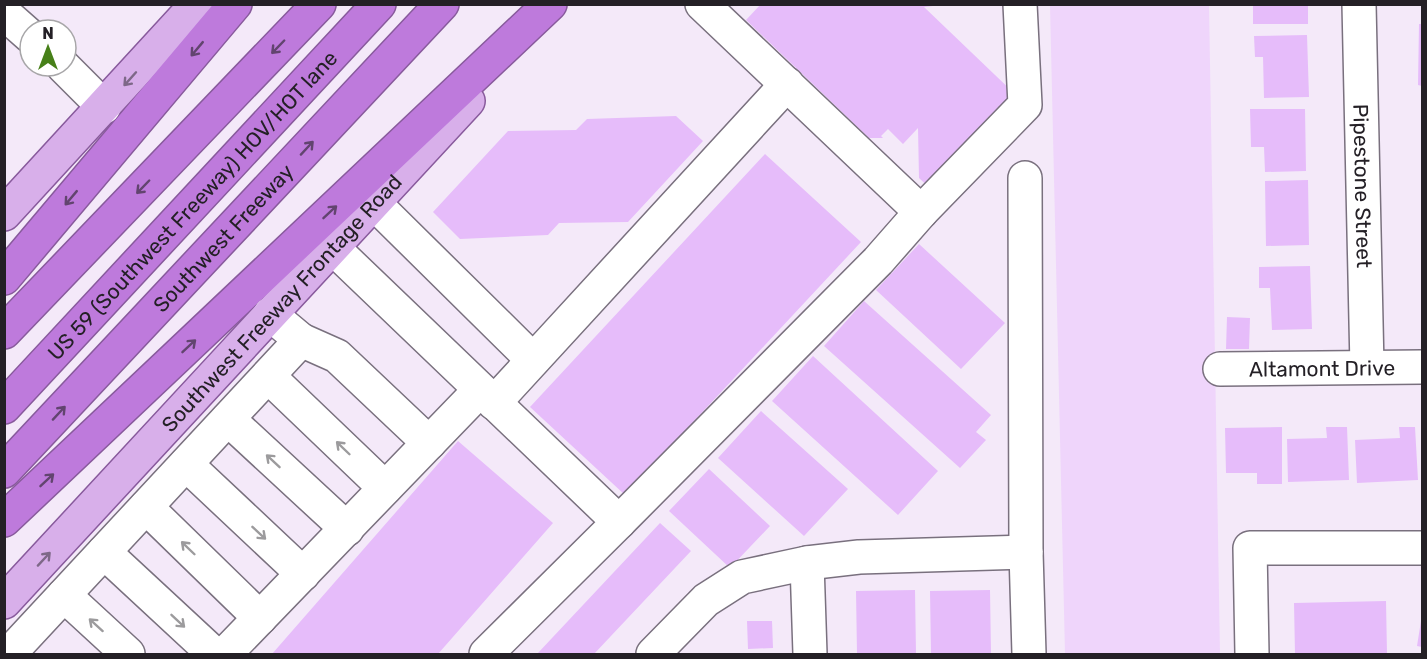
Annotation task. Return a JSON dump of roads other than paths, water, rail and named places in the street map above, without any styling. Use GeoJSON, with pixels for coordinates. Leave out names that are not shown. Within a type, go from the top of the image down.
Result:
{"type":"FeatureCollection","features":[{"type":"Feature","properties":{"kind":"highway"},"geometry":{"type":"LineString","coordinates":[[4,279],[235,4]]}},
{"type":"Feature","properties":{"kind":"highway"},"geometry":{"type":"LineString","coordinates":[[4,332],[319,4]]}},
{"type":"Feature","properties":{"kind":"highway","name":"US 59 (Southwest Freeway) HOV/HOT lane"},"geometry":{"type":"LineString","coordinates":[[4,407],[379,4]]}},
{"type":"Feature","properties":{"kind":"highway","name":"Southwest Freeway"},"geometry":{"type":"LineString","coordinates":[[4,471],[442,4]]}},
{"type":"Feature","properties":{"kind":"highway"},"geometry":{"type":"LineString","coordinates":[[4,520],[550,4]]}},
{"type":"Feature","properties":{"kind":"main road"},"geometry":{"type":"LineString","coordinates":[[4,214],[197,4]]}},
{"type":"Feature","properties":{"kind":"main road","name":"Southwest Freeway Frontage Road"},"geometry":{"type":"LineString","coordinates":[[4,602],[557,4]]}},
{"type":"Feature","properties":{"kind":"street"},"geometry":{"type":"LineString","coordinates":[[702,4],[921,212]]}},
{"type":"Feature","properties":{"kind":"street"},"geometry":{"type":"LineString","coordinates":[[486,654],[878,261],[921,212],[1025,105],[1020,4]]}},
{"type":"Feature","properties":{"kind":"street","name":"Pipestone Street"},"geometry":{"type":"LineString","coordinates":[[1359,4],[1366,367]]}},
{"type":"Feature","properties":{"kind":"street"},"geometry":{"type":"LineString","coordinates":[[4,13],[18,25]]}},
{"type":"Feature","properties":{"kind":"street"},"geometry":{"type":"LineString","coordinates":[[75,78],[104,107]]}},
{"type":"Feature","properties":{"kind":"street"},"geometry":{"type":"LineString","coordinates":[[225,654],[429,443],[533,360],[787,84]]}},
{"type":"Feature","properties":{"kind":"street"},"geometry":{"type":"LineString","coordinates":[[1025,178],[1026,552],[1029,654]]}},
{"type":"Feature","properties":{"kind":"street"},"geometry":{"type":"LineString","coordinates":[[373,202],[533,360]]}},
{"type":"Feature","properties":{"kind":"street"},"geometry":{"type":"LineString","coordinates":[[332,247],[619,522]]}},
{"type":"Feature","properties":{"kind":"street"},"geometry":{"type":"LineString","coordinates":[[270,314],[301,340],[337,356],[429,443]]}},
{"type":"Feature","properties":{"kind":"street"},"geometry":{"type":"LineString","coordinates":[[21,650],[64,596],[301,340]]}},
{"type":"Feature","properties":{"kind":"street","name":"Altamont Drive"},"geometry":{"type":"LineString","coordinates":[[1220,369],[1422,367]]}},
{"type":"Feature","properties":{"kind":"street"},"geometry":{"type":"LineString","coordinates":[[268,376],[385,489]]}},
{"type":"Feature","properties":{"kind":"street"},"geometry":{"type":"LineString","coordinates":[[177,414],[196,454],[303,574]]}},
{"type":"Feature","properties":{"kind":"street"},"geometry":{"type":"LineString","coordinates":[[228,419],[346,529]]}},
{"type":"Feature","properties":{"kind":"street"},"geometry":{"type":"LineString","coordinates":[[146,507],[260,618]]}},
{"type":"Feature","properties":{"kind":"street"},"geometry":{"type":"LineString","coordinates":[[1252,654],[1250,548],[1422,549]]}},
{"type":"Feature","properties":{"kind":"street"},"geometry":{"type":"LineString","coordinates":[[104,552],[213,654]]}},
{"type":"Feature","properties":{"kind":"street"},"geometry":{"type":"LineString","coordinates":[[653,654],[706,600],[742,577],[807,563],[859,557],[1026,552]]}},
{"type":"Feature","properties":{"kind":"street"},"geometry":{"type":"LineString","coordinates":[[807,563],[810,654]]}},
{"type":"Feature","properties":{"kind":"street"},"geometry":{"type":"LineString","coordinates":[[64,596],[128,654]]}}]}
